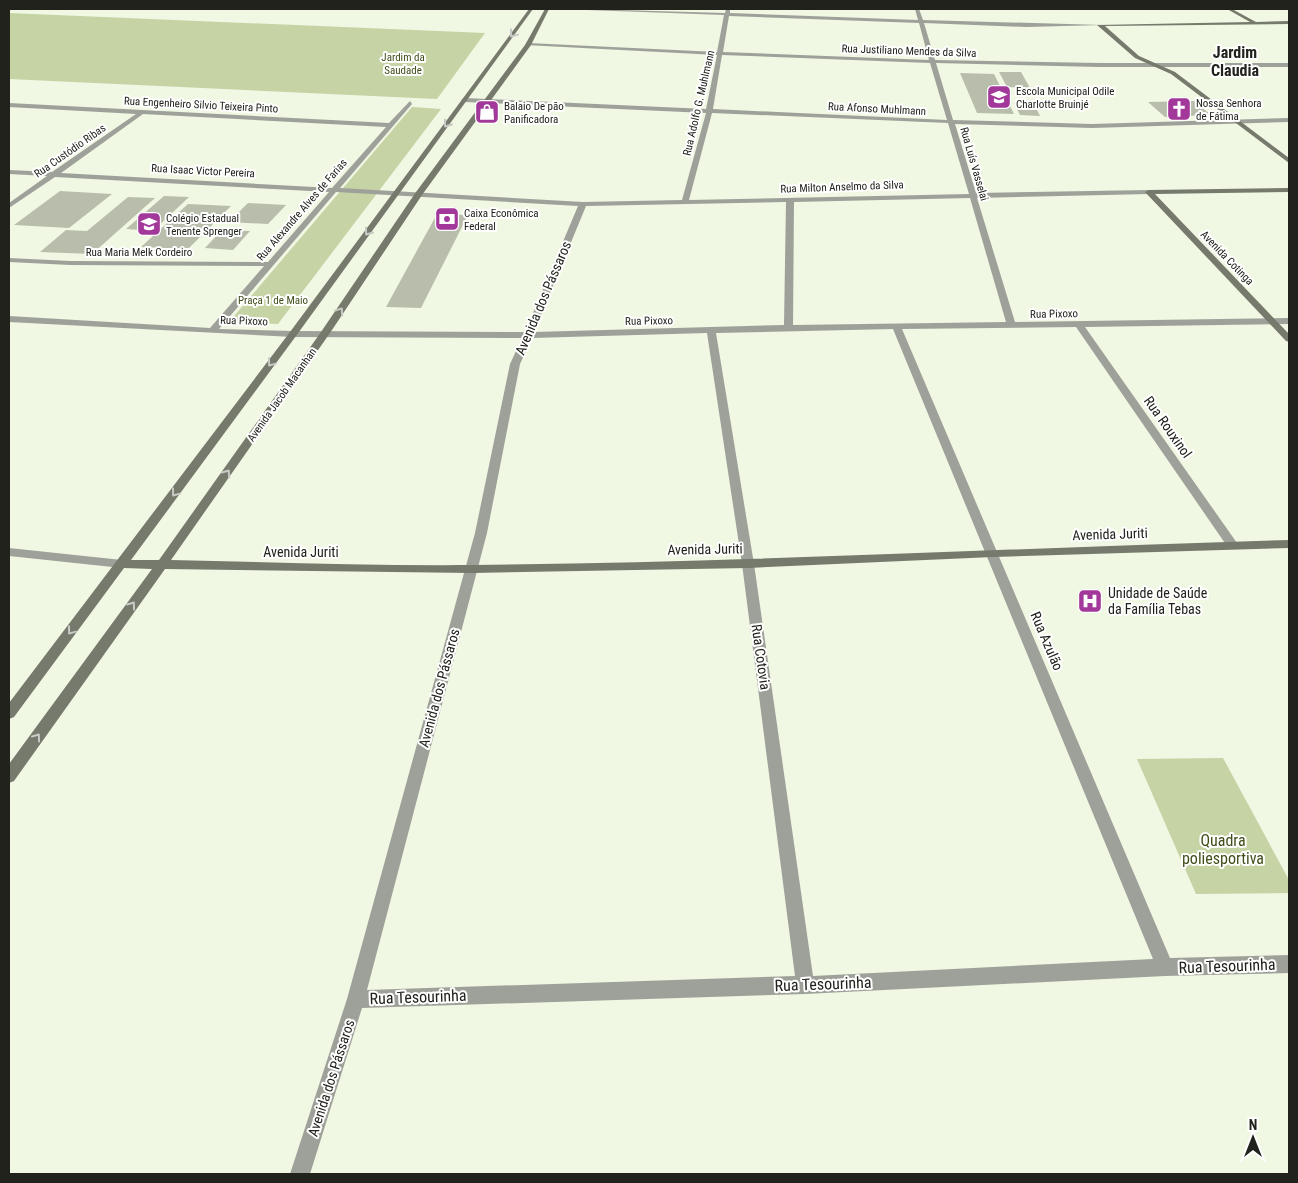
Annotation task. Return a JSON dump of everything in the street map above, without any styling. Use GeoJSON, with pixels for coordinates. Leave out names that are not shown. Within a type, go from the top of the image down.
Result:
{"type":"FeatureCollection","features":[{"type":"Feature","properties":{"kind":"main road"},"geometry":{"type":"LineString","coordinates":[[530,10],[538,9]]}},
{"type":"Feature","properties":{"kind":"main road","name":"Avenida Jacob Macanhan"},"geometry":{"type":"LineString","coordinates":[[9,776],[161,566],[325,333],[419,194],[528,44],[547,9]]}},
{"type":"Feature","properties":{"kind":"main road"},"geometry":{"type":"LineString","coordinates":[[1229,9],[1256,23]]}},
{"type":"Feature","properties":{"kind":"main road","name":"Avenida Jacob Macanhan"},"geometry":{"type":"LineString","coordinates":[[9,713],[293,334],[530,10]]}},
{"type":"Feature","properties":{"kind":"main road"},"geometry":{"type":"LineString","coordinates":[[1100,25],[1289,23]]}},
{"type":"Feature","properties":{"kind":"main road"},"geometry":{"type":"LineString","coordinates":[[1100,25],[1137,57],[1173,74],[1237,120],[1289,161]]}},
{"type":"Feature","properties":{"kind":"main road","name":"Rua Milton Anselmo da Silva"},"geometry":{"type":"LineString","coordinates":[[1149,192],[1289,190]]}},
{"type":"Feature","properties":{"kind":"main road","name":"Avenida Cotinga"},"geometry":{"type":"LineString","coordinates":[[1149,192],[1289,339]]}},
{"type":"Feature","properties":{"kind":"main road","name":"Avenida Juriti"},"geometry":{"type":"LineString","coordinates":[[122,564],[161,566],[472,568],[748,564],[993,553],[1289,544]]}},
{"type":"Feature","properties":{"kind":"street"},"geometry":{"type":"LineString","coordinates":[[587,9],[728,11],[921,22],[1100,25]]}},
{"type":"Feature","properties":{"kind":"street","name":"Rua Luís Vasselai"},"geometry":{"type":"LineString","coordinates":[[917,9],[1012,326]]}},
{"type":"Feature","properties":{"kind":"street","name":"Rua Adolfo G. Muhlmann"},"geometry":{"type":"LineString","coordinates":[[685,202],[708,112],[728,11]]}},
{"type":"Feature","properties":{"kind":"street","name":"Rua Justiliano Mendes da Silva"},"geometry":{"type":"LineString","coordinates":[[528,44],[932,62],[1158,66],[1289,65]]}},
{"type":"Feature","properties":{"kind":"street","name":"Rua Afonso Muhlmann"},"geometry":{"type":"LineString","coordinates":[[464,100],[708,112],[1092,126],[1237,120],[1289,120]]}},
{"type":"Feature","properties":{"kind":"street","name":"Rua Alexandre Alves de Farias"},"geometry":{"type":"LineString","coordinates":[[212,331],[410,103]]}},
{"type":"Feature","properties":{"kind":"street","name":"Rua Engenheiro Silvio Teixeira Pinto"},"geometry":{"type":"LineString","coordinates":[[9,105],[391,125]]}},
{"type":"Feature","properties":{"kind":"street","name":"Rua Custódio Ribas"},"geometry":{"type":"LineString","coordinates":[[9,206],[142,112]]}},
{"type":"Feature","properties":{"kind":"street","name":"Rua Isaac Victor Pereira"},"geometry":{"type":"LineString","coordinates":[[9,172],[397,193]]}},
{"type":"Feature","properties":{"kind":"street","name":"Rua Milton Anselmo da Silva"},"geometry":{"type":"LineString","coordinates":[[397,193],[583,204],[1149,192]]}},
{"type":"Feature","properties":{"kind":"street"},"geometry":{"type":"LineString","coordinates":[[788,328],[790,200]]}},
{"type":"Feature","properties":{"kind":"street","name":"Avenida dos Pássaros"},"geometry":{"type":"LineString","coordinates":[[300,1174],[356,999],[472,568],[481,533],[515,364],[583,204]]}},
{"type":"Feature","properties":{"kind":"street","name":"Rua Maria Melk Cordeiro"},"geometry":{"type":"LineString","coordinates":[[9,260],[70,263],[270,264]]}},
{"type":"Feature","properties":{"kind":"street","name":"Rua Pixoxo"},"geometry":{"type":"LineString","coordinates":[[9,319],[293,334],[528,335],[788,328],[897,328],[1289,321]]}},
{"type":"Feature","properties":{"kind":"street","name":"Rua Rouxinol"},"geometry":{"type":"LineString","coordinates":[[1079,324],[1233,546]]}},
{"type":"Feature","properties":{"kind":"street","name":"Rua Azulão"},"geometry":{"type":"LineString","coordinates":[[897,328],[993,553],[1165,968]]}},
{"type":"Feature","properties":{"kind":"street","name":"Rua Cotovia"},"geometry":{"type":"LineString","coordinates":[[711,331],[748,564],[805,985]]}},
{"type":"Feature","properties":{"kind":"street"},"geometry":{"type":"LineString","coordinates":[[9,552],[122,564]]}},
{"type":"Feature","properties":{"kind":"street","name":"Rua Tesourinha"},"geometry":{"type":"LineString","coordinates":[[356,999],[805,985],[1289,964]]}},
{"type":"Feature","properties":{"kind":"green space","name":"Jardim da Saudade"},"geometry":{"type":"Polygon","coordinates":[[[9,13],[485,33],[437,99],[9,79],[9,13]]]}},
{"type":"Feature","properties":{"kind":"green space","name":"Praça 1 de Maio"},"geometry":{"type":"Polygon","coordinates":[[[412,107],[441,109],[278,324],[229,322],[412,107]]]}},
{"type":"Feature","properties":{"kind":"green space","name":"Quadra poliesportiva"},"geometry":{"type":"Polygon","coordinates":[[[1223,758],[1289,880],[1289,893],[1196,894],[1137,759],[1223,758]]]}},
{"type":"Feature","properties":{"kind":"building"},"geometry":{"type":"Polygon","coordinates":[[[999,72],[1021,72],[1030,88],[1007,87],[999,72]]]}},
{"type":"Feature","properties":{"kind":"building"},"geometry":{"type":"Polygon","coordinates":[[[960,73],[994,74],[1014,114],[977,113],[960,73]]]}},
{"type":"Feature","properties":{"kind":"building","name":"Nossa Senhora de Fátima"},"geometry":{"type":"Polygon","coordinates":[[[1194,101],[1211,115],[1165,117],[1148,102],[1194,101]]]}},
{"type":"Feature","properties":{"kind":"building"},"geometry":{"type":"Polygon","coordinates":[[[1014,103],[1034,104],[1040,116],[1020,115],[1014,103]]]}},
{"type":"Feature","properties":{"kind":"building"},"geometry":{"type":"Polygon","coordinates":[[[60,191],[112,194],[69,228],[14,225],[60,191]]]}},
{"type":"Feature","properties":{"kind":"building"},"geometry":{"type":"Polygon","coordinates":[[[164,196],[189,197],[153,231],[126,229],[164,196]]]}},
{"type":"Feature","properties":{"kind":"building"},"geometry":{"type":"Polygon","coordinates":[[[128,197],[155,198],[92,254],[40,252],[66,230],[87,231],[128,197]]]}},
{"type":"Feature","properties":{"kind":"building"},"geometry":{"type":"Polygon","coordinates":[[[248,203],[286,205],[268,224],[229,222],[248,203]]]}},
{"type":"Feature","properties":{"kind":"building"},"geometry":{"type":"Polygon","coordinates":[[[188,204],[231,206],[188,249],[141,247],[188,204]]]}},
{"type":"Feature","properties":{"kind":"building"},"geometry":{"type":"Polygon","coordinates":[[[437,214],[468,215],[421,308],[386,307],[437,214]]]}},
{"type":"Feature","properties":{"kind":"building"},"geometry":{"type":"Polygon","coordinates":[[[222,230],[250,231],[233,250],[205,248],[222,230]]]}},
{"type":"Feature","properties":{"kind":"place","name":"Escola Municipal Odile Charlotte Bruinjé"},"geometry":{"type":"Point","coordinates":[999,97]}},
{"type":"Feature","properties":{"kind":"place","name":"Nossa Senhora de Fátima"},"geometry":{"type":"Point","coordinates":[1179,109]}},
{"type":"Feature","properties":{"kind":"place","name":"Balaio De pão Panificadora"},"geometry":{"type":"Point","coordinates":[487,112]}},
{"type":"Feature","properties":{"kind":"place","name":"Caixa Econômica Federal"},"geometry":{"type":"Point","coordinates":[447,219]}},
{"type":"Feature","properties":{"kind":"place","name":"Colégio Estadual Tenente Sprenger"},"geometry":{"type":"Point","coordinates":[149,224]}},
{"type":"Feature","properties":{"kind":"place","name":"Unidade de Saúde da Família Tebas"},"geometry":{"type":"Point","coordinates":[1090,601]}},
{"type":"Feature","properties":{"kind":"district","name":"Jardim Claudia"},"geometry":{"type":"Point","coordinates":[1235,61]}}]}
